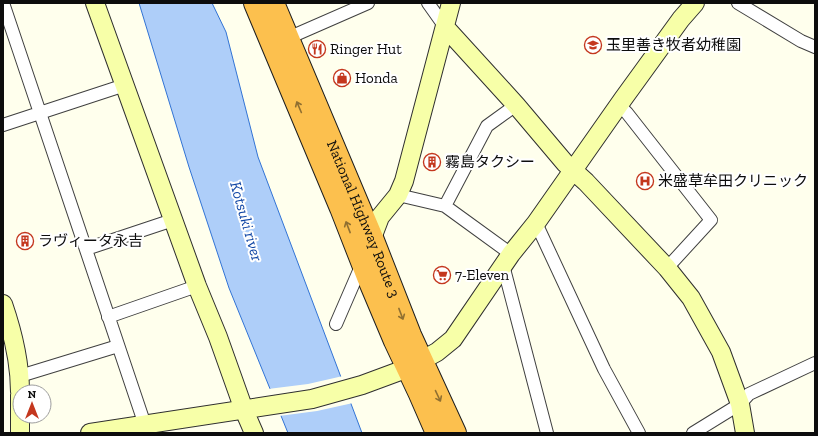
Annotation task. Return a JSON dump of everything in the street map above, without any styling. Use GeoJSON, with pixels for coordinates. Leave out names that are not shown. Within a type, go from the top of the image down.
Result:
{"type":"FeatureCollection","features":[{"type":"Feature","properties":{"kind":"highway","name":"National Highway Route 3"},"geometry":{"type":"LineString","coordinates":[[255,3],[395,341],[415,364],[455,433]]}},
{"type":"Feature","properties":{"kind":"highway","name":"National Highway Route 3"},"geometry":{"type":"LineString","coordinates":[[273,3],[372,238],[408,330],[415,364],[437,433]]}},
{"type":"Feature","properties":{"kind":"street"},"geometry":{"type":"LineString","coordinates":[[3,3],[145,425]]}},
{"type":"Feature","properties":{"kind":"street"},"geometry":{"type":"LineString","coordinates":[[95,3],[197,286],[218,337],[252,408],[254,433]]}},
{"type":"Feature","properties":{"kind":"street"},"geometry":{"type":"LineString","coordinates":[[288,38],[368,3]]}},
{"type":"Feature","properties":{"kind":"street"},"geometry":{"type":"LineString","coordinates":[[428,3],[445,27],[516,105],[565,163],[574,170],[667,268],[691,298],[720,352],[740,404],[746,433]]}},
{"type":"Feature","properties":{"kind":"street"},"geometry":{"type":"LineString","coordinates":[[336,324],[362,264],[380,217],[398,195],[404,181],[451,3]]}},
{"type":"Feature","properties":{"kind":"street"},"geometry":{"type":"LineString","coordinates":[[97,432],[312,399],[362,385],[415,364],[437,352],[453,339],[507,259],[536,223],[681,19],[695,3]]}},
{"type":"Feature","properties":{"kind":"street"},"geometry":{"type":"LineString","coordinates":[[738,3],[801,41],[815,47]]}},
{"type":"Feature","properties":{"kind":"street"},"geometry":{"type":"LineString","coordinates":[[3,125],[125,85]]}},
{"type":"Feature","properties":{"kind":"street"},"geometry":{"type":"LineString","coordinates":[[445,206],[487,126],[516,105]]}},
{"type":"Feature","properties":{"kind":"street"},"geometry":{"type":"LineString","coordinates":[[619,106],[627,113],[710,220],[667,268]]}},
{"type":"Feature","properties":{"kind":"street"},"geometry":{"type":"LineString","coordinates":[[398,195],[445,206],[507,259],[546,433]]}},
{"type":"Feature","properties":{"kind":"street"},"geometry":{"type":"LineString","coordinates":[[86,249],[173,220]]}},
{"type":"Feature","properties":{"kind":"street"},"geometry":{"type":"LineString","coordinates":[[536,223],[604,369],[640,433]]}},
{"type":"Feature","properties":{"kind":"street"},"geometry":{"type":"LineString","coordinates":[[108,317],[197,286]]}},
{"type":"Feature","properties":{"kind":"street"},"geometry":{"type":"LineString","coordinates":[[3,304],[16,351],[20,384],[118,346]]}},
{"type":"Feature","properties":{"kind":"street"},"geometry":{"type":"LineString","coordinates":[[694,433],[740,404],[749,394],[815,362]]}},
{"type":"Feature","properties":{"kind":"water","name":"Kotsuki river"},"geometry":{"type":"Polygon","coordinates":[[[139,3],[212,3],[226,32],[258,157],[362,433],[288,433],[229,288],[189,167],[139,3]]]}},
{"type":"Feature","properties":{"kind":"pier"},"geometry":{"type":"Polygon","coordinates":[[[343,376],[353,403],[317,411],[279,416],[268,389],[308,384],[343,376]]]}},
{"type":"Feature","properties":{"kind":"place","name":"玉里善き牧者幼稚園"},"geometry":{"type":"Point","coordinates":[593,45]}},
{"type":"Feature","properties":{"kind":"place","name":"Ringer Hut"},"geometry":{"type":"Point","coordinates":[317,49]}},
{"type":"Feature","properties":{"kind":"place","name":"Honda"},"geometry":{"type":"Point","coordinates":[342,78]}},
{"type":"Feature","properties":{"kind":"place","name":"霧島タクシー"},"geometry":{"type":"Point","coordinates":[432,162]}},
{"type":"Feature","properties":{"kind":"place","name":"米盛草牟田クリニック"},"geometry":{"type":"Point","coordinates":[645,181]}},
{"type":"Feature","properties":{"kind":"place","name":"ラヴィータ永吉"},"geometry":{"type":"Point","coordinates":[25,241]}},
{"type":"Feature","properties":{"kind":"place","name":"7-Eleven"},"geometry":{"type":"Point","coordinates":[442,275]}}]}
